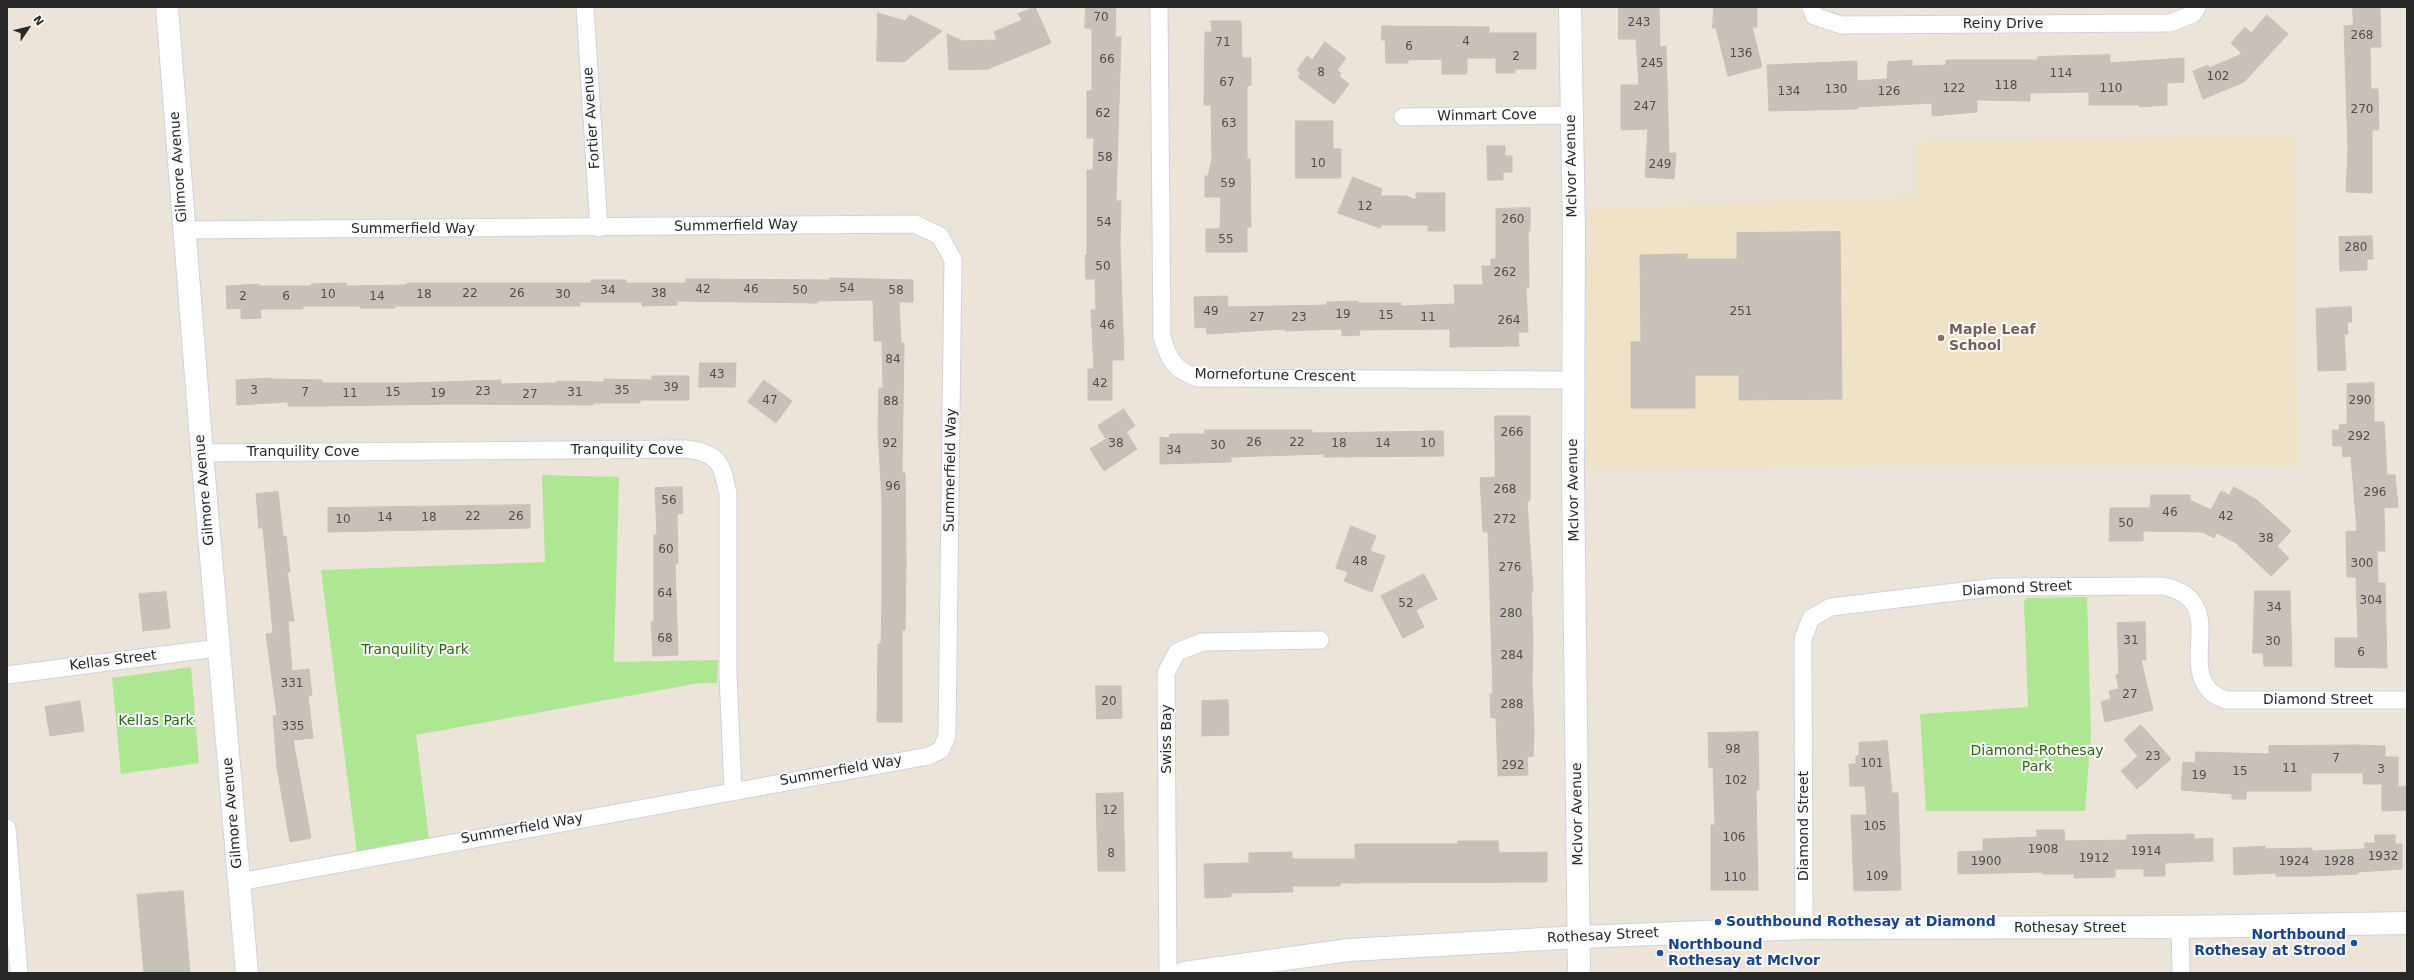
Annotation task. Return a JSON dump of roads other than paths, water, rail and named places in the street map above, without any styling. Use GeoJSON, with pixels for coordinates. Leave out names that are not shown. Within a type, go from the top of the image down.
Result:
{"type":"FeatureCollection","features":[{"type":"Feature","properties":{"kind":"street","name":"Gilmore Avenue"},"geometry":{"type":"LineString","coordinates":[[167,7],[202,453],[246,973]]}},
{"type":"Feature","properties":{"kind":"street","name":"Fortier Avenue"},"geometry":{"type":"LineString","coordinates":[[585,7],[599,228]]}},
{"type":"Feature","properties":{"kind":"street","name":"Mornefortune Crescent"},"geometry":{"type":"LineString","coordinates":[[1159,7],[1162,337],[1169,359],[1185,374],[1198,378],[1573,380]]}},
{"type":"Feature","properties":{"kind":"street","name":"McIvor Avenue"},"geometry":{"type":"LineString","coordinates":[[1570,7],[1574,232],[1573,380],[1580,937],[1579,973]]}},
{"type":"Feature","properties":{"kind":"street","name":"Reiny Drive"},"geometry":{"type":"LineString","coordinates":[[1811,7],[1814,16],[1841,25],[2170,23],[2193,14],[2196,7]]}},
{"type":"Feature","properties":{"kind":"street","name":"Winmart Cove"},"geometry":{"type":"LineString","coordinates":[[1403,117],[1571,115]]}},
{"type":"Feature","properties":{"kind":"street","name":"Summerfield Way"},"geometry":{"type":"LineString","coordinates":[[184,230],[599,228],[915,224],[940,236],[953,260],[947,736],[941,750],[928,756],[733,790],[239,882]]}},
{"type":"Feature","properties":{"kind":"street","name":"Tranquility Cove"},"geometry":{"type":"LineString","coordinates":[[202,453],[686,449],[702,451],[716,458],[724,475],[728,494],[728,674],[733,790]]}},
{"type":"Feature","properties":{"kind":"street","name":"Diamond Street"},"geometry":{"type":"LineString","coordinates":[[1804,928],[1803,639],[1810,618],[1831,607],[1997,587],[2163,586],[2179,590],[2192,599],[2199,618],[2200,671],[2210,691],[2226,700],[2407,700]]}},
{"type":"Feature","properties":{"kind":"street","name":"Swiss Bay"},"geometry":{"type":"LineString","coordinates":[[1168,973],[1166,673],[1177,652],[1202,642],[1320,640]]}},
{"type":"Feature","properties":{"kind":"street","name":"Kellas Street"},"geometry":{"type":"LineString","coordinates":[[7,675],[218,648]]}},
{"type":"Feature","properties":{"kind":"street"},"geometry":{"type":"LineString","coordinates":[[7,828],[19,973]]}},
{"type":"Feature","properties":{"kind":"street","name":"Rothesay Street"},"geometry":{"type":"LineString","coordinates":[[1184,973],[1349,950],[1580,937],[1804,928],[2180,928],[2407,923]]}},
{"type":"Feature","properties":{"kind":"street"},"geometry":{"type":"LineString","coordinates":[[2180,928],[2181,973]]}},
{"type":"Feature","properties":{"kind":"place","name":"Maple Leaf School"},"geometry":{"type":"Point","coordinates":[1941,338]}},
{"type":"Feature","properties":{"kind":"place","name":"Southbound Rothesay at Diamond"},"geometry":{"type":"Point","coordinates":[1718,922]}},
{"type":"Feature","properties":{"kind":"place","name":"Northbound Rothesay at Strood"},"geometry":{"type":"Point","coordinates":[2354,943]}},
{"type":"Feature","properties":{"kind":"place","name":"Northbound Rothesay at McIvor"},"geometry":{"type":"Point","coordinates":[1660,953]}},
{"type":"Feature","properties":{"kind":"park label","name":"Tranquility Park"},"geometry":{"type":"Point","coordinates":[415,650]}},
{"type":"Feature","properties":{"kind":"park label","name":"Kellas Park"},"geometry":{"type":"Point","coordinates":[156,721]}},
{"type":"Feature","properties":{"kind":"park label","name":"Diamond-Rothesay Park"},"geometry":{"type":"Point","coordinates":[2037,760]}}]}
